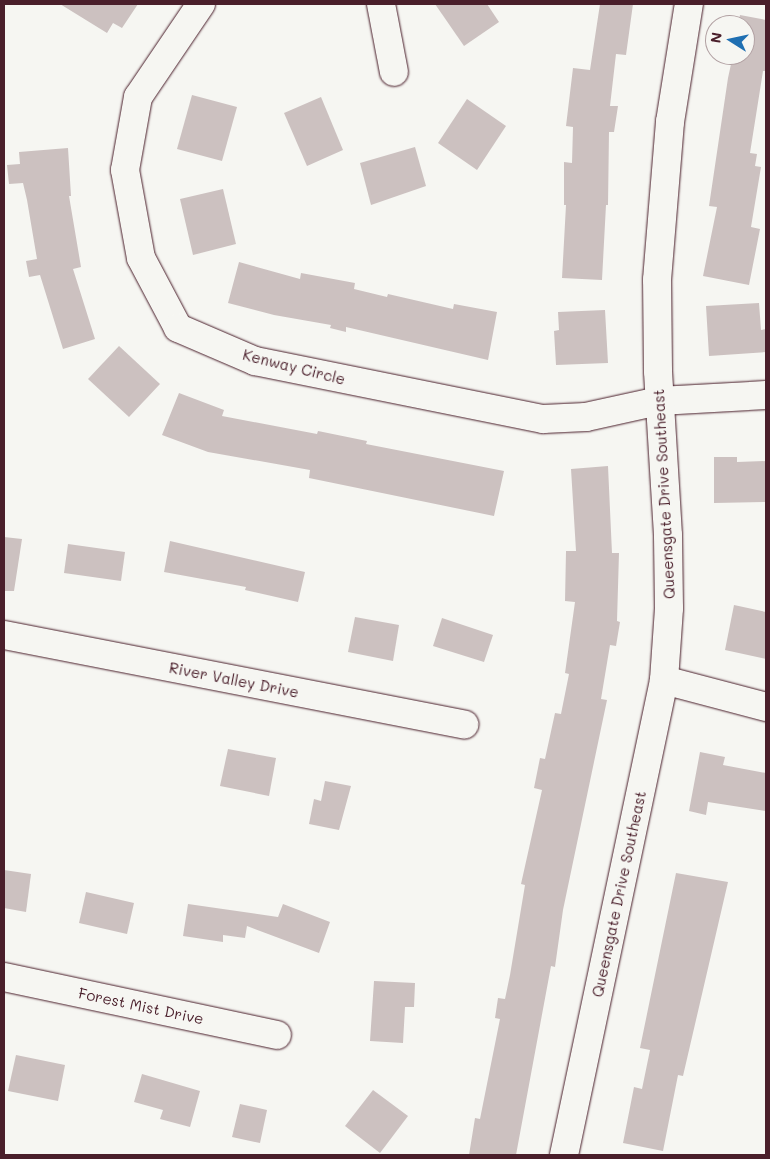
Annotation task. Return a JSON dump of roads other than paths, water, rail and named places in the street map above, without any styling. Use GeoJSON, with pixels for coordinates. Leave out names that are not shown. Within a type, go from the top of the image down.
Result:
{"type":"FeatureCollection","features":[{"type":"Feature","properties":{"kind":"street","name":"Kenway Circle"},"geometry":{"type":"LineString","coordinates":[[201,4],[138,97],[125,170],[141,258],[178,328],[264,363],[543,420],[586,417],[659,401],[766,395]]}},
{"type":"Feature","properties":{"kind":"street"},"geometry":{"type":"LineString","coordinates":[[381,4],[394,72]]}},
{"type":"Feature","properties":{"kind":"street","name":"Queensgate Drive Southeast"},"geometry":{"type":"LineString","coordinates":[[564,1155],[664,680],[669,608],[668,535],[659,401],[657,280],[660,217],[689,4]]}},
{"type":"Feature","properties":{"kind":"street","name":"River Valley Drive"},"geometry":{"type":"LineString","coordinates":[[4,635],[464,724]]}},
{"type":"Feature","properties":{"kind":"street"},"geometry":{"type":"LineString","coordinates":[[664,680],[766,707]]}},
{"type":"Feature","properties":{"kind":"street","name":"Forest Mist Drive"},"geometry":{"type":"LineString","coordinates":[[4,977],[277,1035]]}}]}
